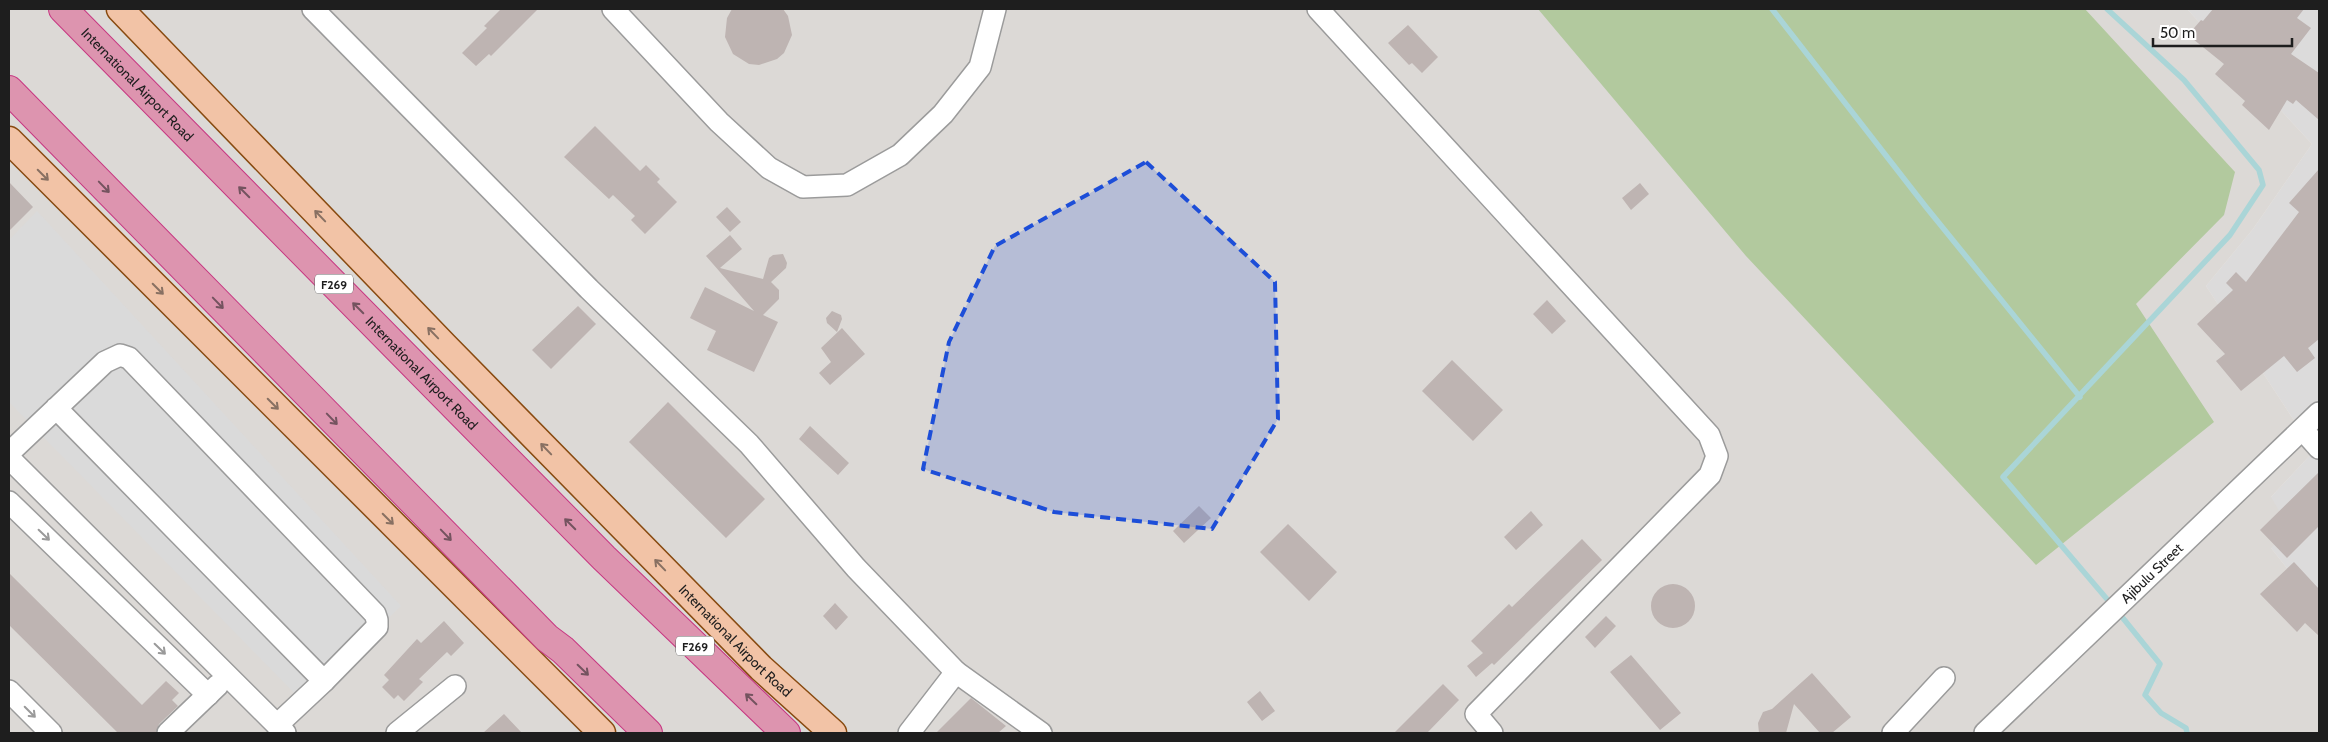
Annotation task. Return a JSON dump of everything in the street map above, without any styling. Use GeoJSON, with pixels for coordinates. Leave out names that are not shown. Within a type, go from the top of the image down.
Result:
{"type":"FeatureCollection","features":[{"type":"Feature","properties":{"kind":"highway","name":"International Airport Road"},"geometry":{"type":"LineString","coordinates":[[63,9],[604,558],[786,733]]}},
{"type":"Feature","properties":{"kind":"highway"},"geometry":{"type":"LineString","coordinates":[[9,90],[547,638],[563,650],[648,733]]}},
{"type":"Feature","properties":{"kind":"main road","name":"International Airport Road"},"geometry":{"type":"LineString","coordinates":[[120,9],[444,345],[761,668],[833,733]]}},
{"type":"Feature","properties":{"kind":"main road"},"geometry":{"type":"LineString","coordinates":[[9,140],[602,733]]}},
{"type":"Feature","properties":{"kind":"main road"},"geometry":{"type":"LineString","coordinates":[[761,668],[794,733]]}},
{"type":"Feature","properties":{"kind":"street"},"geometry":{"type":"LineString","coordinates":[[313,9],[589,289],[749,444],[856,568],[956,672],[1041,733]]}},
{"type":"Feature","properties":{"kind":"street"},"geometry":{"type":"LineString","coordinates":[[612,9],[719,122],[769,168],[803,187],[847,184],[900,155],[943,114],[980,67],[988,13]]}},
{"type":"Feature","properties":{"kind":"street"},"geometry":{"type":"LineString","coordinates":[[1318,9],[1709,435],[1716,456],[1710,475],[1476,714],[1492,733]]}},
{"type":"Feature","properties":{"kind":"street"},"geometry":{"type":"LineString","coordinates":[[9,453],[105,362],[120,355],[129,358],[375,614],[377,620],[376,627],[281,729],[9,458]]}},
{"type":"Feature","properties":{"kind":"street"},"geometry":{"type":"LineString","coordinates":[[56,408],[324,681]]}},
{"type":"Feature","properties":{"kind":"street","name":"Ajibulu Street"},"geometry":{"type":"LineString","coordinates":[[1985,733],[2319,413]]}},
{"type":"Feature","properties":{"kind":"street"},"geometry":{"type":"LineString","coordinates":[[2303,430],[2319,448]]}},
{"type":"Feature","properties":{"kind":"street"},"geometry":{"type":"LineString","coordinates":[[9,502],[208,694]]}},
{"type":"Feature","properties":{"kind":"street"},"geometry":{"type":"LineString","coordinates":[[909,733],[956,672]]}},
{"type":"Feature","properties":{"kind":"street"},"geometry":{"type":"LineString","coordinates":[[168,733],[227,676]]}},
{"type":"Feature","properties":{"kind":"street"},"geometry":{"type":"LineString","coordinates":[[1893,733],[1944,678]]}},
{"type":"Feature","properties":{"kind":"street"},"geometry":{"type":"LineString","coordinates":[[397,733],[456,686]]}},
{"type":"Feature","properties":{"kind":"street"},"geometry":{"type":"LineString","coordinates":[[9,691],[51,733]]}},
{"type":"Feature","properties":{"kind":"highlighted area"},"geometry":{"type":"Polygon","coordinates":[[[1146,162],[1275,282],[1278,419],[1212,529],[1054,512],[923,469],[949,342],[995,246],[1146,162]]]}},
{"type":"Feature","properties":{"kind":"shaded area"},"geometry":{"type":"Polygon","coordinates":[[[9,9],[2187,9],[2312,144],[2253,229],[2206,286],[2314,451],[2271,497],[2290,529],[2271,548],[2313,601],[2319,600],[2319,733],[9,733],[9,9]]]}},
{"type":"Feature","properties":{"kind":"shaded area"},"geometry":{"type":"Polygon","coordinates":[[[2187,9],[2319,9],[2319,600],[2313,601],[2271,548],[2271,497],[2314,451],[2206,286],[2253,229],[2312,144],[2187,9]]]}},
{"type":"Feature","properties":{"kind":"shaded area"},"geometry":{"type":"Polygon","coordinates":[[[37,211],[401,606],[302,701],[9,402],[9,240],[37,211]]]}},
{"type":"Feature","properties":{"kind":"green space"},"geometry":{"type":"Polygon","coordinates":[[[1538,9],[2085,9],[2235,172],[2224,215],[2136,304],[2214,422],[2036,565],[1746,256],[1538,9]]]}},
{"type":"Feature","properties":{"kind":"building"},"geometry":{"type":"Polygon","coordinates":[[[501,9],[538,9],[491,56],[489,54],[476,66],[462,53],[487,28],[484,26],[501,9]]]}},
{"type":"Feature","properties":{"kind":"building"},"geometry":{"type":"Polygon","coordinates":[[[732,9],[783,9],[788,16],[792,35],[784,53],[777,59],[759,65],[749,64],[733,54],[725,37],[727,18],[732,9]]]}},
{"type":"Feature","properties":{"kind":"building"},"geometry":{"type":"Polygon","coordinates":[[[2213,9],[2304,9],[2297,18],[2311,28],[2291,54],[2319,73],[2319,120],[2296,100],[2293,104],[2287,100],[2269,130],[2242,105],[2245,101],[2215,74],[2224,64],[2188,35],[2213,9]]]}},
{"type":"Feature","properties":{"kind":"building"},"geometry":{"type":"Polygon","coordinates":[[[1408,25],[1438,57],[1422,73],[1412,63],[1409,65],[1388,43],[1408,25]]]}},
{"type":"Feature","properties":{"kind":"building"},"geometry":{"type":"Polygon","coordinates":[[[595,126],[640,171],[646,165],[660,179],[657,182],[677,202],[645,234],[631,220],[635,216],[613,195],[609,199],[564,157],[595,126]]]}},
{"type":"Feature","properties":{"kind":"building"},"geometry":{"type":"Polygon","coordinates":[[[2319,169],[2319,339],[2308,348],[2315,358],[2297,372],[2284,356],[2241,391],[2216,361],[2225,354],[2197,324],[2233,290],[2226,283],[2236,272],[2246,282],[2299,212],[2289,203],[2319,169]]]}},
{"type":"Feature","properties":{"kind":"building"},"geometry":{"type":"Polygon","coordinates":[[[9,182],[33,207],[9,231],[9,182]]]}},
{"type":"Feature","properties":{"kind":"building"},"geometry":{"type":"Polygon","coordinates":[[[1640,183],[1649,194],[1631,210],[1622,198],[1640,183]]]}},
{"type":"Feature","properties":{"kind":"building"},"geometry":{"type":"Polygon","coordinates":[[[727,207],[741,222],[730,232],[716,217],[727,207]]]}},
{"type":"Feature","properties":{"kind":"building"},"geometry":{"type":"Polygon","coordinates":[[[730,235],[742,249],[720,268],[763,279],[769,258],[773,255],[783,254],[787,263],[786,268],[771,282],[779,290],[779,299],[763,315],[778,322],[754,372],[707,350],[716,331],[690,318],[705,287],[754,311],[706,256],[730,235]]]}},
{"type":"Feature","properties":{"kind":"building"},"geometry":{"type":"Polygon","coordinates":[[[1547,300],[1566,321],[1552,334],[1533,314],[1547,300]]]}},
{"type":"Feature","properties":{"kind":"building"},"geometry":{"type":"Polygon","coordinates":[[[578,306],[596,324],[551,369],[532,350],[578,306]]]}},
{"type":"Feature","properties":{"kind":"building"},"geometry":{"type":"Polygon","coordinates":[[[832,311],[841,315],[842,319],[837,332],[827,323],[826,318],[832,311]]]}},
{"type":"Feature","properties":{"kind":"building"},"geometry":{"type":"Polygon","coordinates":[[[842,328],[865,354],[830,385],[819,373],[831,362],[821,348],[842,328]]]}},
{"type":"Feature","properties":{"kind":"building"},"geometry":{"type":"Polygon","coordinates":[[[1452,360],[1503,410],[1473,441],[1422,391],[1452,360]]]}},
{"type":"Feature","properties":{"kind":"building"},"geometry":{"type":"Polygon","coordinates":[[[668,402],[765,499],[726,538],[629,442],[668,402]]]}},
{"type":"Feature","properties":{"kind":"building"},"geometry":{"type":"Polygon","coordinates":[[[810,426],[849,463],[838,475],[799,439],[810,426]]]}},
{"type":"Feature","properties":{"kind":"building"},"geometry":{"type":"Polygon","coordinates":[[[2319,472],[2319,526],[2287,558],[2260,530],[2319,472]]]}},
{"type":"Feature","properties":{"kind":"building"},"geometry":{"type":"Polygon","coordinates":[[[1199,506],[1211,518],[1184,543],[1173,531],[1199,506]]]}},
{"type":"Feature","properties":{"kind":"building"},"geometry":{"type":"Polygon","coordinates":[[[1531,511],[1543,525],[1516,550],[1504,537],[1531,511]]]}},
{"type":"Feature","properties":{"kind":"building"},"geometry":{"type":"Polygon","coordinates":[[[1288,524],[1337,572],[1309,601],[1260,552],[1288,524]]]}},
{"type":"Feature","properties":{"kind":"building"},"geometry":{"type":"Polygon","coordinates":[[[1582,539],[1602,560],[1494,665],[1492,663],[1476,677],[1467,666],[1483,653],[1471,641],[1509,604],[1512,607],[1582,539]]]}},
{"type":"Feature","properties":{"kind":"building"},"geometry":{"type":"Polygon","coordinates":[[[2294,562],[2319,589],[2319,636],[2305,623],[2297,632],[2260,594],[2294,562]]]}},
{"type":"Feature","properties":{"kind":"building"},"geometry":{"type":"Polygon","coordinates":[[[9,573],[142,705],[166,681],[179,693],[172,700],[178,706],[159,724],[156,733],[118,733],[9,625],[9,573]]]}},
{"type":"Feature","properties":{"kind":"building"},"geometry":{"type":"Polygon","coordinates":[[[1673,584],[1685,588],[1691,594],[1695,606],[1691,618],[1685,624],[1673,628],[1661,624],[1655,618],[1651,606],[1655,594],[1661,588],[1673,584]]]}},
{"type":"Feature","properties":{"kind":"building"},"geometry":{"type":"Polygon","coordinates":[[[835,603],[848,617],[836,630],[823,616],[835,603]]]}},
{"type":"Feature","properties":{"kind":"building"},"geometry":{"type":"Polygon","coordinates":[[[1606,616],[1616,626],[1595,648],[1585,637],[1606,616]]]}},
{"type":"Feature","properties":{"kind":"building"},"geometry":{"type":"Polygon","coordinates":[[[444,621],[464,643],[451,656],[447,652],[419,679],[423,682],[404,701],[398,695],[394,699],[382,687],[389,680],[384,675],[417,639],[421,643],[444,621]]]}},
{"type":"Feature","properties":{"kind":"building"},"geometry":{"type":"Polygon","coordinates":[[[1631,655],[1681,713],[1660,730],[1610,672],[1631,655]]]}},
{"type":"Feature","properties":{"kind":"building"},"geometry":{"type":"Polygon","coordinates":[[[1812,673],[1851,717],[1832,733],[1820,733],[1794,704],[1786,733],[1759,733],[1758,723],[1763,712],[1772,709],[1812,673]]]}},
{"type":"Feature","properties":{"kind":"building"},"geometry":{"type":"Polygon","coordinates":[[[1443,684],[1459,700],[1427,733],[1394,733],[1443,684]]]}},
{"type":"Feature","properties":{"kind":"building"},"geometry":{"type":"Polygon","coordinates":[[[1260,691],[1275,711],[1262,721],[1247,702],[1260,691]]]}},
{"type":"Feature","properties":{"kind":"building"},"geometry":{"type":"Polygon","coordinates":[[[971,698],[1006,726],[998,733],[936,733],[971,698]]]}},
{"type":"Feature","properties":{"kind":"building"},"geometry":{"type":"Polygon","coordinates":[[[504,714],[522,733],[483,733],[504,714]]]}},
{"type":"Feature","properties":{"kind":"waterway"},"geometry":{"type":"LineString","coordinates":[[1772,9],[1926,207],[2080,397]]}},
{"type":"Feature","properties":{"kind":"waterway"},"geometry":{"type":"LineString","coordinates":[[2107,9],[2184,80],[2259,170],[2263,185],[2230,235],[2003,477],[2112,605]]}},
{"type":"Feature","properties":{"kind":"waterway"},"geometry":{"type":"LineString","coordinates":[[2118,612],[2160,664],[2145,695],[2161,713],[2186,728],[2187,733]]}}]}
